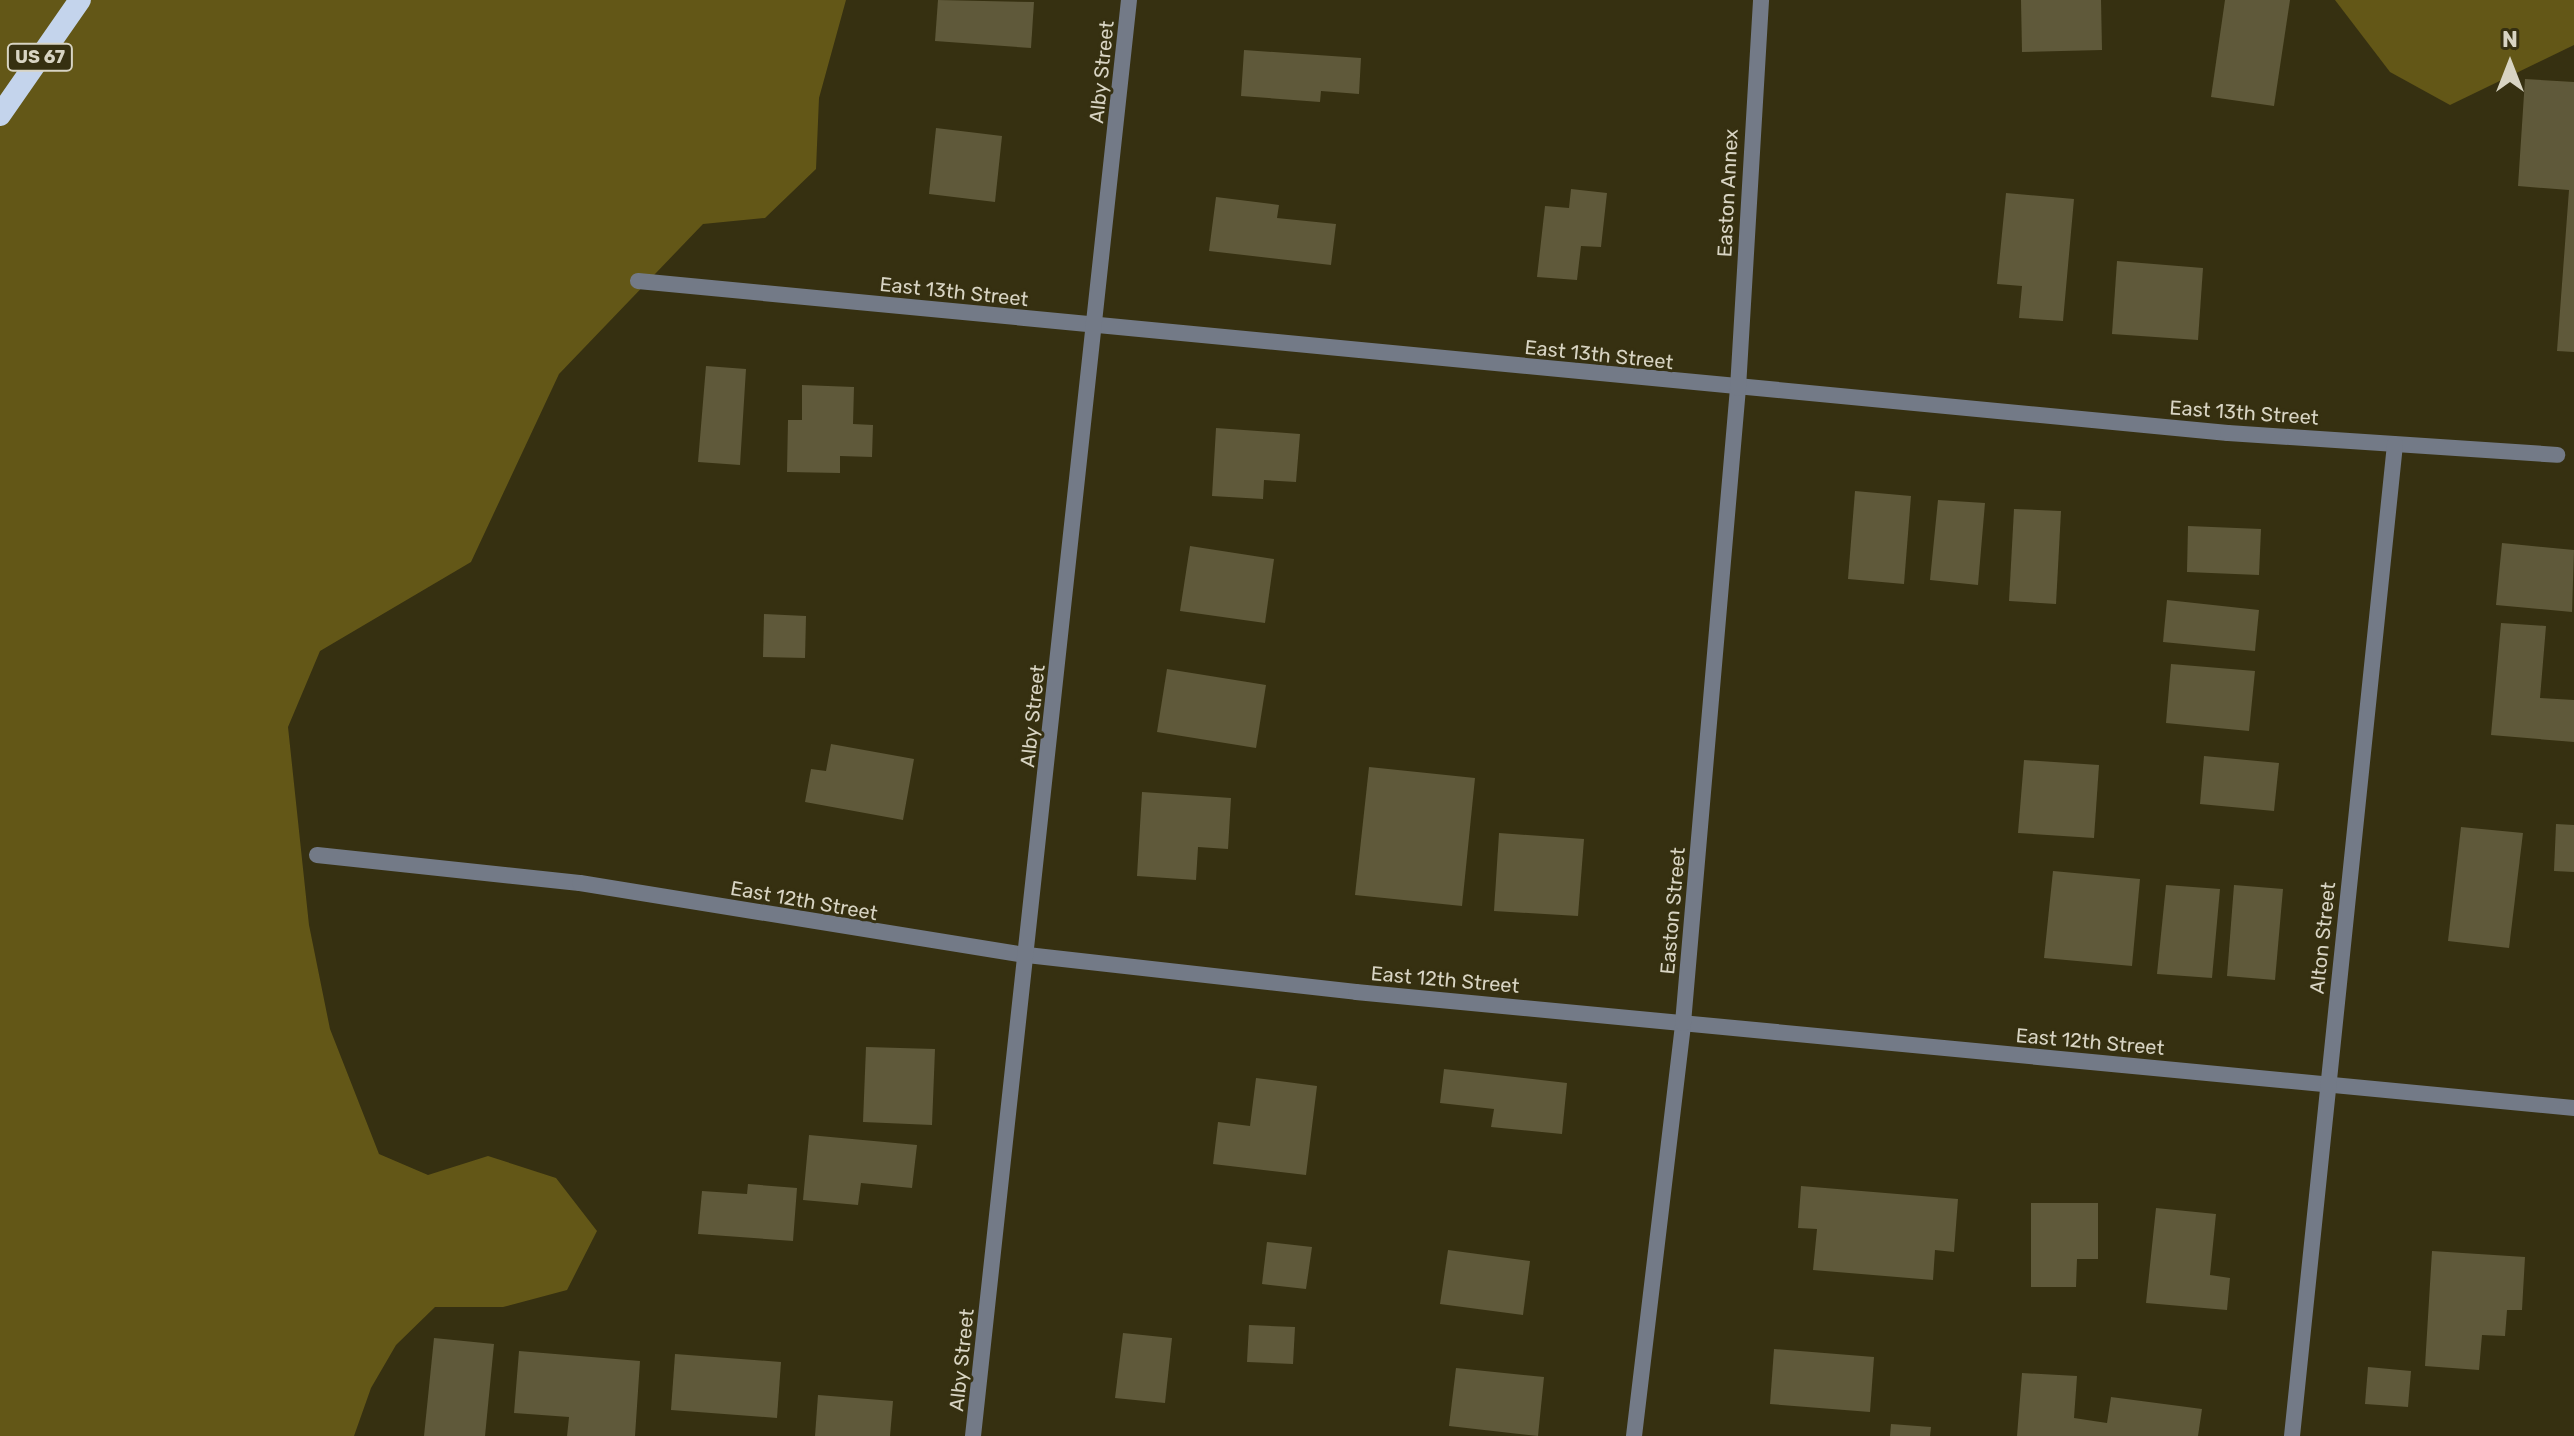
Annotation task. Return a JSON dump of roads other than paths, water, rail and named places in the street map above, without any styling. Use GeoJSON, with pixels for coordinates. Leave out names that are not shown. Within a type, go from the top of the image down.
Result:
{"type":"FeatureCollection","features":[{"type":"Feature","properties":{"kind":"highway","name":"US 67"},"geometry":{"type":"LineString","coordinates":[[0,115],[80,0]]}},
{"type":"Feature","properties":{"kind":"street","name":"Alby Street"},"geometry":{"type":"LineString","coordinates":[[973,1436],[1129,0]]}},
{"type":"Feature","properties":{"kind":"street","name":"Easton Annex"},"geometry":{"type":"LineString","coordinates":[[1738,388],[1761,0]]}},
{"type":"Feature","properties":{"kind":"street","name":"East 13th Street"},"geometry":{"type":"LineString","coordinates":[[638,281],[1738,388],[2557,455]]}},
{"type":"Feature","properties":{"kind":"street","name":"Easton Street"},"geometry":{"type":"LineString","coordinates":[[1634,1436],[1683,1023],[1738,388]]}},
{"type":"Feature","properties":{"kind":"street","name":"Alton Street"},"geometry":{"type":"LineString","coordinates":[[2292,1436],[2395,444]]}},
{"type":"Feature","properties":{"kind":"street","name":"East 12th Street"},"geometry":{"type":"LineString","coordinates":[[317,855],[580,883],[1027,955],[1683,1023],[2574,1108]]}}]}
